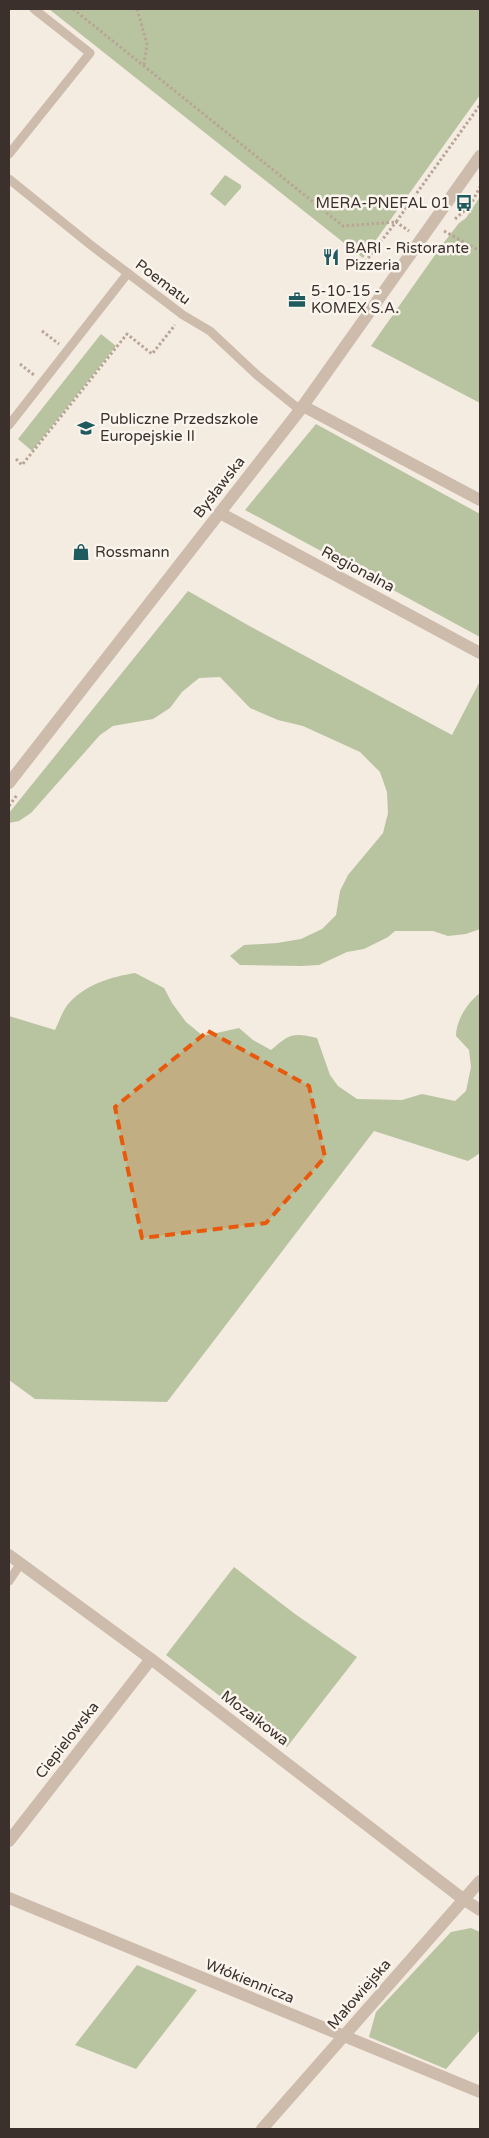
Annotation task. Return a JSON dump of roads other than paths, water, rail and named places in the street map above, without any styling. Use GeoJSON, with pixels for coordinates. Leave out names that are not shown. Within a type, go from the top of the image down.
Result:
{"type":"FeatureCollection","features":[{"type":"Feature","properties":{"kind":"street","name":"Bysławska"},"geometry":{"type":"LineString","coordinates":[[9,783],[301,408],[480,156]]}},
{"type":"Feature","properties":{"kind":"street"},"geometry":{"type":"LineString","coordinates":[[301,408],[480,500]]}},
{"type":"Feature","properties":{"kind":"street","name":"Regionalna"},"geometry":{"type":"LineString","coordinates":[[220,513],[480,653]]}},
{"type":"Feature","properties":{"kind":"street","name":"Mozaikowa"},"geometry":{"type":"LineString","coordinates":[[9,1555],[151,1659],[463,1899],[480,1910]]}},
{"type":"Feature","properties":{"kind":"street","name":"Ciepielowska"},"geometry":{"type":"LineString","coordinates":[[9,1841],[151,1659]]}},
{"type":"Feature","properties":{"kind":"street","name":"Małowiejska"},"geometry":{"type":"LineString","coordinates":[[262,2129],[480,1881]]}},
{"type":"Feature","properties":{"kind":"street","name":"Włókiennicza"},"geometry":{"type":"LineString","coordinates":[[9,1898],[480,2092]]}},
{"type":"Feature","properties":{"kind":"lane"},"geometry":{"type":"LineString","coordinates":[[9,154],[90,53],[34,9]]}},
{"type":"Feature","properties":{"kind":"lane","name":"Poematu"},"geometry":{"type":"LineString","coordinates":[[9,179],[183,315],[210,330],[257,375],[301,408]]}},
{"type":"Feature","properties":{"kind":"lane"},"geometry":{"type":"LineString","coordinates":[[9,425],[128,273]]}},
{"type":"Feature","properties":{"kind":"lane"},"geometry":{"type":"LineString","coordinates":[[9,1580],[21,1564]]}},
{"type":"Feature","properties":{"kind":"place","name":"MERA-PNEFAL 01"},"geometry":{"type":"Point","coordinates":[464,203]}},
{"type":"Feature","properties":{"kind":"place","name":"BARI - Ristorante Pizzeria"},"geometry":{"type":"Point","coordinates":[331,257]}},
{"type":"Feature","properties":{"kind":"place","name":"5-10-15 - KOMEX S.A."},"geometry":{"type":"Point","coordinates":[297,300]}},
{"type":"Feature","properties":{"kind":"place","name":"Publiczne Przedszkole Europejskie II"},"geometry":{"type":"Point","coordinates":[86,428]}},
{"type":"Feature","properties":{"kind":"place","name":"Rossmann"},"geometry":{"type":"Point","coordinates":[81,552]}}]}
